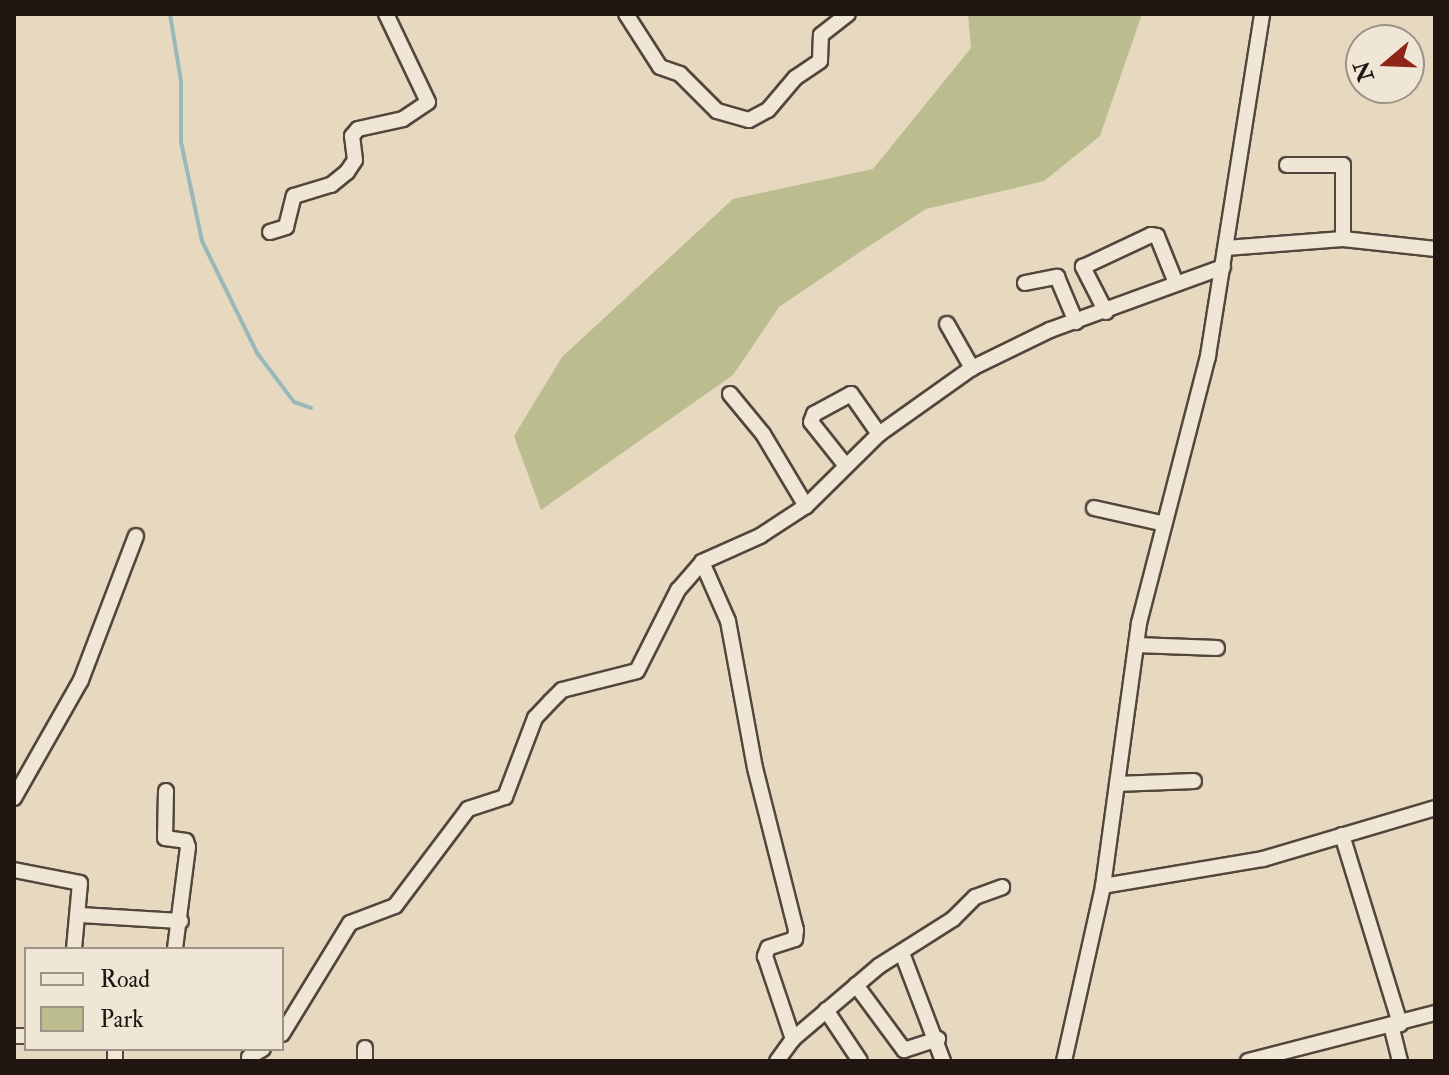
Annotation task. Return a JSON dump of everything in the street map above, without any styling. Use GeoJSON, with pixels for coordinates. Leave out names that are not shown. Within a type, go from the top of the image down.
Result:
{"type":"FeatureCollection","features":[{"type":"Feature","properties":{"kind":"street"},"geometry":{"type":"LineString","coordinates":[[270,232],[286,227],[294,196],[331,185],[347,172],[355,160],[352,136],[358,129],[403,119],[428,102],[386,14]]}},
{"type":"Feature","properties":{"kind":"street"},"geometry":{"type":"LineString","coordinates":[[626,14],[660,67],[680,74],[717,111],[749,120],[768,110],[795,78],[820,61],[821,35],[848,14]]}},
{"type":"Feature","properties":{"kind":"street"},"geometry":{"type":"LineString","coordinates":[[1064,1061],[1103,886],[1136,645],[1161,523],[1196,408],[1223,267],[1262,14]]}},
{"type":"Feature","properties":{"kind":"street"},"geometry":{"type":"LineString","coordinates":[[1287,165],[1343,165],[1343,239]]}},
{"type":"Feature","properties":{"kind":"street"},"geometry":{"type":"LineString","coordinates":[[1025,283],[1057,277],[1155,235],[1176,283]]}},
{"type":"Feature","properties":{"kind":"street"},"geometry":{"type":"LineString","coordinates":[[1226,248],[1343,239],[1435,249]]}},
{"type":"Feature","properties":{"kind":"street"},"geometry":{"type":"LineString","coordinates":[[1083,267],[1106,312]]}},
{"type":"Feature","properties":{"kind":"street"},"geometry":{"type":"LineString","coordinates":[[284,1031],[350,923],[395,906],[468,809],[505,797],[535,718],[550,702],[562,690],[637,671],[678,590],[702,562],[760,536],[806,506],[879,434],[972,368],[1076,322],[1223,267]]}},
{"type":"Feature","properties":{"kind":"street"},"geometry":{"type":"LineString","coordinates":[[1057,277],[1076,322]]}},
{"type":"Feature","properties":{"kind":"street"},"geometry":{"type":"LineString","coordinates":[[947,324],[972,368]]}},
{"type":"Feature","properties":{"kind":"street"},"geometry":{"type":"LineString","coordinates":[[730,394],[763,434],[806,506]]}},
{"type":"Feature","properties":{"kind":"street"},"geometry":{"type":"LineString","coordinates":[[846,466],[811,422],[814,414],[851,394],[879,434]]}},
{"type":"Feature","properties":{"kind":"street"},"geometry":{"type":"LineString","coordinates":[[1094,508],[1161,523]]}},
{"type":"Feature","properties":{"kind":"street"},"geometry":{"type":"LineString","coordinates":[[14,798],[81,680],[136,536]]}},
{"type":"Feature","properties":{"kind":"street"},"geometry":{"type":"LineString","coordinates":[[702,562],[728,621],[755,768],[796,930],[795,939],[768,948],[765,956],[793,1039]]}},
{"type":"Feature","properties":{"kind":"street"},"geometry":{"type":"LineString","coordinates":[[1136,645],[1217,648]]}},
{"type":"Feature","properties":{"kind":"street"},"geometry":{"type":"LineString","coordinates":[[1117,784],[1194,781]]}},
{"type":"Feature","properties":{"kind":"street"},"geometry":{"type":"LineString","coordinates":[[166,791],[165,838],[186,841],[188,847],[175,947]]}},
{"type":"Feature","properties":{"kind":"street"},"geometry":{"type":"LineString","coordinates":[[1103,886],[1233,866],[1435,808]]}},
{"type":"Feature","properties":{"kind":"street"},"geometry":{"type":"LineString","coordinates":[[1342,835],[1395,1024],[1400,1061]]}},
{"type":"Feature","properties":{"kind":"street"},"geometry":{"type":"LineString","coordinates":[[14,870],[77,880],[81,887],[74,947]]}},
{"type":"Feature","properties":{"kind":"street"},"geometry":{"type":"LineString","coordinates":[[777,1061],[793,1039],[856,985],[975,897],[1002,887]]}},
{"type":"Feature","properties":{"kind":"street"},"geometry":{"type":"LineString","coordinates":[[79,915],[181,921]]}},
{"type":"Feature","properties":{"kind":"street"},"geometry":{"type":"LineString","coordinates":[[902,953],[918,1006],[938,1039],[943,1061]]}},
{"type":"Feature","properties":{"kind":"street"},"geometry":{"type":"LineString","coordinates":[[856,985],[904,1050],[938,1039]]}},
{"type":"Feature","properties":{"kind":"street"},"geometry":{"type":"LineString","coordinates":[[826,1010],[860,1061]]}},
{"type":"Feature","properties":{"kind":"street"},"geometry":{"type":"LineString","coordinates":[[1248,1061],[1435,1013]]}},
{"type":"Feature","properties":{"kind":"green space"},"geometry":{"type":"Polygon","coordinates":[[[968,14],[1142,14],[1100,136],[1044,181],[926,209],[860,252],[779,307],[733,375],[541,510],[514,436],[562,357],[733,199],[873,169],[971,48],[968,14]]]}},
{"type":"Feature","properties":{"kind":"waterway"},"geometry":{"type":"LineString","coordinates":[[170,14],[181,81],[181,142],[202,241],[257,353],[294,402],[311,408]]}}]}
